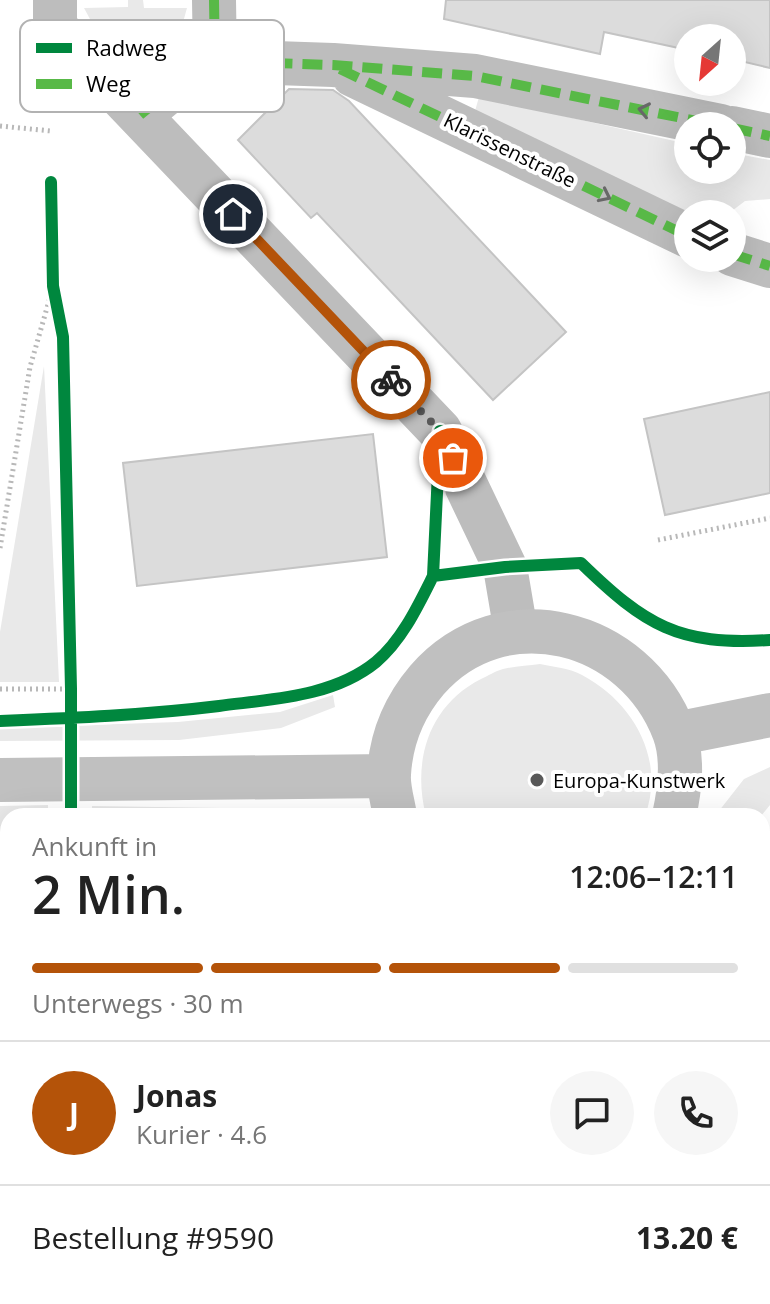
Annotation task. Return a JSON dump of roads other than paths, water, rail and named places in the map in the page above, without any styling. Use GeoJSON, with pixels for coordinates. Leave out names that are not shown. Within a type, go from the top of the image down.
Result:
{"type":"FeatureCollection","features":[{"type":"Feature","properties":{"kind":"main road"},"geometry":{"type":"LineString","coordinates":[[0,780],[392,796],[395,734],[413,697],[440,665],[476,644],[516,632],[557,632],[596,644],[631,667],[657,698],[675,734],[681,784],[676,808]]}},
{"type":"Feature","properties":{"kind":"main road"},"geometry":{"type":"LineString","coordinates":[[675,734],[770,715]]}},
{"type":"Feature","properties":{"kind":"street"},"geometry":{"type":"LineString","coordinates":[[214,0],[214,20]]}},
{"type":"Feature","properties":{"kind":"street","name":"Klarissenstraße"},"geometry":{"type":"LineString","coordinates":[[284,63],[475,76],[674,116]]}},
{"type":"Feature","properties":{"kind":"street","name":"Klarissenstraße"},"geometry":{"type":"LineString","coordinates":[[333,65],[674,229]]}},
{"type":"Feature","properties":{"kind":"street"},"geometry":{"type":"LineString","coordinates":[[137,112],[440,431],[505,567],[516,632]]}},
{"type":"Feature","properties":{"kind":"street"},"geometry":{"type":"LineString","coordinates":[[140,115],[144,112]]}},
{"type":"Feature","properties":{"kind":"street"},"geometry":{"type":"LineString","coordinates":[[746,131],[770,136]]}},
{"type":"Feature","properties":{"kind":"street"},"geometry":{"type":"LineString","coordinates":[[746,258],[770,266]]}},
{"type":"Feature","properties":{"kind":"place","name":"Europa-Kunstwerk"},"geometry":{"type":"Point","coordinates":[537,780]}}]}
